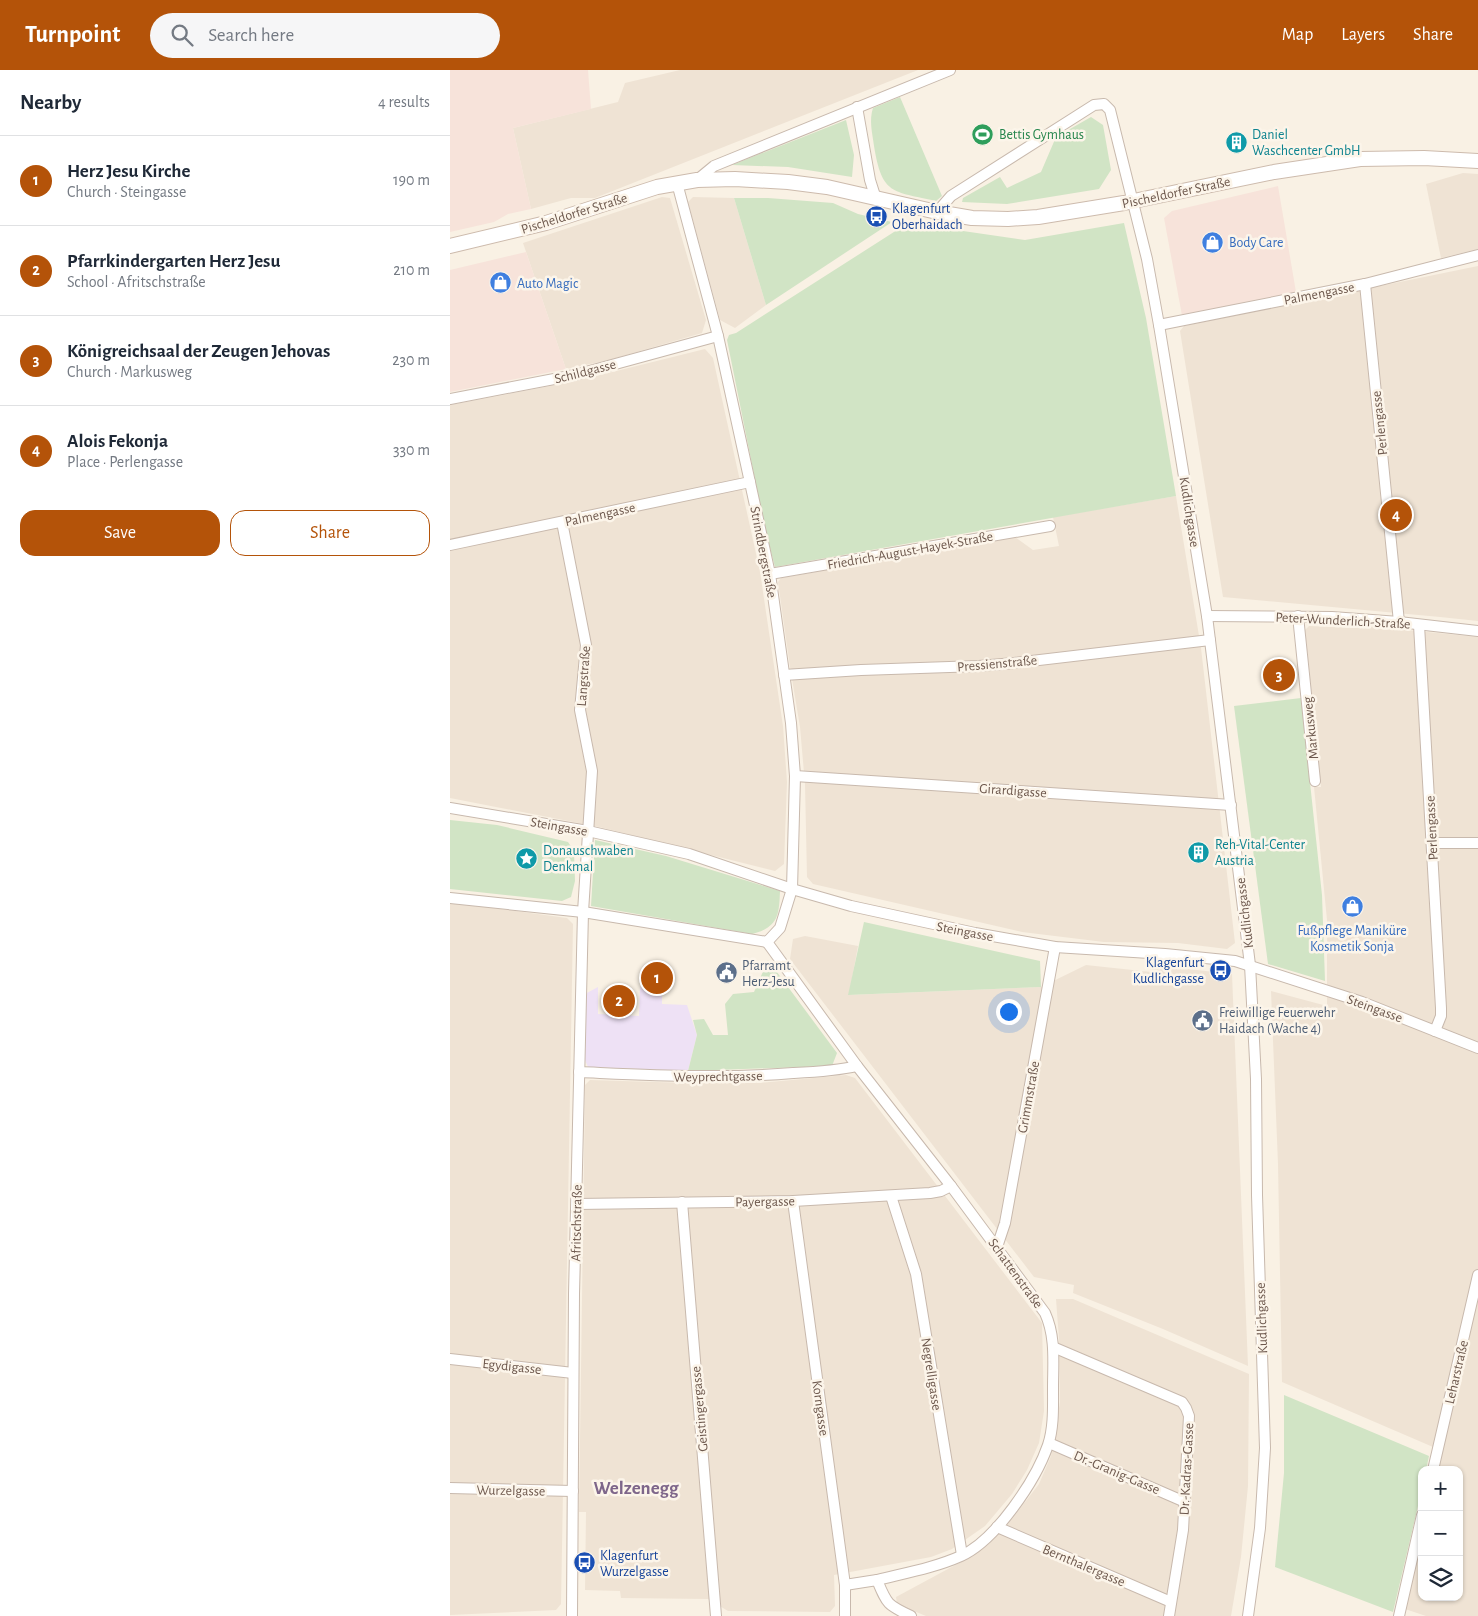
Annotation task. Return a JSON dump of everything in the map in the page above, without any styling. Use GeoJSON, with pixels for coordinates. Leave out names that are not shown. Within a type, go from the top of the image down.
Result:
{"type":"FeatureCollection","features":[{"type":"Feature","properties":{"kind":"main road","name":"Pischeldorfer Straße"},"geometry":{"type":"LineString","coordinates":[[450,246],[546,223],[657,187],[697,180],[735,179],[788,182],[827,187],[936,212],[972,218],[1008,219],[1038,217],[1133,202],[1274,172],[1360,159],[1424,158],[1478,160]]}},
{"type":"Feature","properties":{"kind":"street","name":"Pischeldorfer Straße"},"geometry":{"type":"LineString","coordinates":[[697,180],[714,166],[950,70]]}},
{"type":"Feature","properties":{"kind":"street","name":"Kudlichgasse"},"geometry":{"type":"LineString","coordinates":[[936,212],[951,196],[1094,105],[1104,104],[1110,110],[1147,259],[1207,616],[1250,965],[1256,1079],[1257,1196],[1265,1448],[1260,1528],[1248,1616]]}},
{"type":"Feature","properties":{"kind":"street"},"geometry":{"type":"LineString","coordinates":[[858,107],[870,180],[876,199]]}},
{"type":"Feature","properties":{"kind":"street","name":"Strindbergstraße"},"geometry":{"type":"LineString","coordinates":[[677,183],[718,336],[770,574],[791,723],[795,776],[792,889],[780,928],[767,942]]}},
{"type":"Feature","properties":{"kind":"street","name":"Palmengasse"},"geometry":{"type":"LineString","coordinates":[[1159,325],[1365,284],[1478,255]]}},
{"type":"Feature","properties":{"kind":"street","name":"Perlengasse"},"geometry":{"type":"LineString","coordinates":[[1365,284],[1399,622]]}},
{"type":"Feature","properties":{"kind":"street","name":"Schildgasse"},"geometry":{"type":"LineString","coordinates":[[450,399],[575,374],[718,336]]}},
{"type":"Feature","properties":{"kind":"street","name":"Palmengasse"},"geometry":{"type":"LineString","coordinates":[[450,545],[750,482]]}},
{"type":"Feature","properties":{"kind":"street","name":"Langstraße"},"geometry":{"type":"LineString","coordinates":[[562,522],[586,645],[580,710],[592,771],[588,831]]}},
{"type":"Feature","properties":{"kind":"street","name":"Friedrich-August-Hayek-Straße"},"geometry":{"type":"LineString","coordinates":[[770,574],[1050,526]]}},
{"type":"Feature","properties":{"kind":"street","name":"Peter-Wunderlich-Straße"},"geometry":{"type":"LineString","coordinates":[[1207,616],[1298,616],[1399,622],[1478,631]]}},
{"type":"Feature","properties":{"kind":"street","name":"Markusweg"},"geometry":{"type":"LineString","coordinates":[[1298,616],[1315,781]]}},
{"type":"Feature","properties":{"kind":"street","name":"Perlengasse"},"geometry":{"type":"LineString","coordinates":[[1419,625],[1441,1008],[1441,1016],[1435,1031]]}},
{"type":"Feature","properties":{"kind":"street","name":"Pressienstraße"},"geometry":{"type":"LineString","coordinates":[[784,675],[980,666],[1210,640]]}},
{"type":"Feature","properties":{"kind":"street","name":"Girardigasse"},"geometry":{"type":"LineString","coordinates":[[795,776],[1231,805]]}},
{"type":"Feature","properties":{"kind":"street","name":"Steingasse"},"geometry":{"type":"LineString","coordinates":[[450,808],[588,831],[689,854],[792,889],[851,906],[919,922],[1055,947],[1235,961],[1362,1002],[1478,1048]]}},
{"type":"Feature","properties":{"kind":"street","name":"Afritschstraße"},"geometry":{"type":"LineString","coordinates":[[572,1616],[573,1373],[579,1072],[583,912],[588,831]]}},
{"type":"Feature","properties":{"kind":"street"},"geometry":{"type":"LineString","coordinates":[[1432,843],[1478,843]]}},
{"type":"Feature","properties":{"kind":"street"},"geometry":{"type":"LineString","coordinates":[[450,898],[583,912],[767,942]]}},
{"type":"Feature","properties":{"kind":"street","name":"Schattenstraße"},"geometry":{"type":"LineString","coordinates":[[767,942],[857,1066],[951,1186],[1046,1314],[1050,1324],[1053,1347],[1053,1413],[1049,1443],[1030,1483],[997,1527],[976,1546],[962,1555],[923,1569],[877,1580],[845,1585]]}},
{"type":"Feature","properties":{"kind":"street","name":"Grimmstraße"},"geometry":{"type":"LineString","coordinates":[[997,1247],[1005,1223],[1055,947]]}},
{"type":"Feature","properties":{"kind":"street","name":"Weyprechtgasse"},"geometry":{"type":"LineString","coordinates":[[579,1072],[687,1077],[757,1076],[857,1066]]}},
{"type":"Feature","properties":{"kind":"street","name":"Payergasse"},"geometry":{"type":"LineString","coordinates":[[577,1204],[793,1201],[930,1193],[941,1191],[951,1186]]}},
{"type":"Feature","properties":{"kind":"street","name":"Negrelligasse"},"geometry":{"type":"LineString","coordinates":[[891,1196],[916,1274],[962,1555]]}},
{"type":"Feature","properties":{"kind":"street","name":"Korngasse"},"geometry":{"type":"LineString","coordinates":[[793,1201],[845,1585],[845,1616]]}},
{"type":"Feature","properties":{"kind":"street","name":"Geistingergasse"},"geometry":{"type":"LineString","coordinates":[[682,1202],[716,1616]]}},
{"type":"Feature","properties":{"kind":"street","name":"Leharstraße"},"geometry":{"type":"LineString","coordinates":[[1434,1466],[1478,1275]]}},
{"type":"Feature","properties":{"kind":"street","name":"Dr.-Kadras-Gasse"},"geometry":{"type":"LineString","coordinates":[[1053,1347],[1182,1402],[1186,1408],[1189,1416],[1186,1502],[1169,1616]]}},
{"type":"Feature","properties":{"kind":"street","name":"Egydigasse"},"geometry":{"type":"LineString","coordinates":[[450,1359],[573,1373]]}},
{"type":"Feature","properties":{"kind":"street","name":"Dr.-Granig-Gasse"},"geometry":{"type":"LineString","coordinates":[[1049,1443],[1186,1502]]}},
{"type":"Feature","properties":{"kind":"street","name":"Wurzelgasse"},"geometry":{"type":"LineString","coordinates":[[450,1488],[572,1491]]}},
{"type":"Feature","properties":{"kind":"street","name":"Bernthalergasse"},"geometry":{"type":"LineString","coordinates":[[997,1527],[1171,1602]]}},
{"type":"Feature","properties":{"kind":"street"},"geometry":{"type":"LineString","coordinates":[[1399,1616],[1418,1533]]}},
{"type":"Feature","properties":{"kind":"street"},"geometry":{"type":"LineString","coordinates":[[877,1580],[885,1599],[892,1608],[911,1616]]}},
{"type":"Feature","properties":{"kind":"shaded area"},"geometry":{"type":"Polygon","coordinates":[[[450,70],[588,70],[591,109],[513,128],[531,209],[508,214],[494,222],[450,232],[450,70]]]}},
{"type":"Feature","properties":{"kind":"shaded area"},"geometry":{"type":"Polygon","coordinates":[[[680,70],[918,70],[595,198],[571,198],[531,209],[513,128],[618,102],[625,83],[680,70]]]}},
{"type":"Feature","properties":{"kind":"shaded area"},"geometry":{"type":"Polygon","coordinates":[[[1463,173],[1478,174],[1478,249],[1441,258],[1426,184],[1463,173]]]}},
{"type":"Feature","properties":{"kind":"shaded area"},"geometry":{"type":"Polygon","coordinates":[[[1278,186],[1297,298],[1183,321],[1164,218],[1172,211],[1278,186]]]}},
{"type":"Feature","properties":{"kind":"shaded area"},"geometry":{"type":"Polygon","coordinates":[[[662,197],[670,198],[706,320],[702,333],[609,360],[566,369],[523,243],[662,197]]]}},
{"type":"Feature","properties":{"kind":"shaded area"},"geometry":{"type":"Polygon","coordinates":[[[693,197],[734,198],[766,305],[735,328],[720,320],[688,202],[693,197]]]}},
{"type":"Feature","properties":{"kind":"shaded area"},"geometry":{"type":"Polygon","coordinates":[[[526,252],[566,369],[450,392],[450,270],[526,252]]]}},
{"type":"Feature","properties":{"kind":"shaded area"},"geometry":{"type":"Polygon","coordinates":[[[1478,266],[1478,621],[1223,597],[1180,331],[1184,326],[1478,266]]]}},
{"type":"Feature","properties":{"kind":"shaded area"},"geometry":{"type":"Polygon","coordinates":[[[705,349],[713,358],[760,572],[783,726],[787,782],[784,864],[775,871],[599,827],[450,798],[450,405],[572,382],[705,349]]]}},
{"type":"Feature","properties":{"kind":"shaded area"},"geometry":{"type":"Polygon","coordinates":[[[1176,496],[1201,648],[1235,943],[1227,949],[1178,943],[1104,942],[1022,932],[813,884],[807,877],[805,784],[800,727],[778,582],[781,578],[1015,537],[1033,550],[1059,546],[1053,517],[1176,496]]]}},
{"type":"Feature","properties":{"kind":"shaded area"},"geometry":{"type":"Polygon","coordinates":[[[1356,625],[1478,637],[1478,1616],[1426,1616],[1405,1609],[1418,1556],[1418,1601],[1463,1601],[1463,1466],[1439,1466],[1440,1462],[1433,1447],[1282,1382],[1278,1164],[1271,991],[1327,1006],[1327,920],[1314,787],[1321,787],[1305,630],[1309,626],[1355,628],[1356,625]]]}},
{"type":"Feature","properties":{"kind":"shaded area"},"geometry":{"type":"Polygon","coordinates":[[[450,902],[567,918],[573,924],[561,1604],[556,1610],[450,1615],[450,902]]]}},
{"type":"Feature","properties":{"kind":"shaded area"},"geometry":{"type":"Polygon","coordinates":[[[805,936],[858,946],[849,995],[1041,987],[1086,965],[1151,972],[1153,965],[1232,974],[1248,1366],[1073,1293],[1074,1285],[1034,1277],[790,959],[793,939],[805,936]]]}},
{"type":"Feature","properties":{"kind":"shaded area"},"geometry":{"type":"Polygon","coordinates":[[[598,987],[598,1014],[639,1016],[640,987],[662,988],[662,1004],[687,1005],[697,1035],[688,1071],[588,1067],[585,1060],[585,994],[598,987]]]}},
{"type":"Feature","properties":{"kind":"shaded area"},"geometry":{"type":"Polygon","coordinates":[[[846,1075],[855,1078],[1042,1323],[1044,1411],[1039,1443],[1027,1470],[1012,1494],[985,1526],[952,1549],[931,1557],[834,1575],[835,1606],[830,1612],[728,1611],[708,1599],[621,1598],[620,1591],[585,1590],[586,1512],[579,1512],[585,1085],[590,1080],[758,1083],[846,1075]]]}},
{"type":"Feature","properties":{"kind":"shaded area"},"geometry":{"type":"Polygon","coordinates":[[[1056,1299],[1073,1299],[1249,1374],[1248,1486],[1241,1557],[1231,1616],[926,1616],[897,1604],[896,1597],[972,1556],[1012,1519],[1039,1484],[1051,1456],[1060,1402],[1056,1299]]]}},
{"type":"Feature","properties":{"kind":"green space"},"geometry":{"type":"Polygon","coordinates":[[[900,97],[942,196],[936,201],[899,192],[886,182],[881,174],[872,136],[873,108],[900,97]]]}},
{"type":"Feature","properties":{"kind":"green space"},"geometry":{"type":"Polygon","coordinates":[[[1091,117],[1103,125],[1111,170],[1099,189],[1007,204],[962,202],[963,198],[1000,177],[1007,188],[1041,172],[1056,137],[1091,117]]]}},
{"type":"Feature","properties":{"kind":"green space"},"geometry":{"type":"Polygon","coordinates":[[[846,120],[854,155],[852,177],[788,167],[732,165],[846,120]]]}},
{"type":"Feature","properties":{"kind":"green space"},"geometry":{"type":"Polygon","coordinates":[[[734,198],[768,198],[833,203],[858,214],[892,222],[766,305],[734,198]]]}},
{"type":"Feature","properties":{"kind":"green space"},"geometry":{"type":"Polygon","coordinates":[[[908,223],[1025,240],[1124,223],[1146,318],[1176,496],[775,567],[765,529],[727,340],[729,335],[736,333],[908,223]]]}},
{"type":"Feature","properties":{"kind":"green space"},"geometry":{"type":"Polygon","coordinates":[[[1301,698],[1322,895],[1325,981],[1268,964],[1234,706],[1301,698]]]}},
{"type":"Feature","properties":{"kind":"green space"},"geometry":{"type":"Polygon","coordinates":[[[450,820],[497,825],[568,842],[574,851],[575,881],[571,897],[562,901],[450,889],[450,820]]]}},
{"type":"Feature","properties":{"kind":"green space"},"geometry":{"type":"Polygon","coordinates":[[[595,840],[666,856],[780,891],[778,914],[767,928],[752,934],[591,906],[595,840]]]}},
{"type":"Feature","properties":{"kind":"green space"},"geometry":{"type":"Polygon","coordinates":[[[864,922],[1040,961],[1041,987],[848,995],[864,922]]]}},
{"type":"Feature","properties":{"kind":"green space"},"geometry":{"type":"Polygon","coordinates":[[[768,960],[837,1053],[832,1066],[688,1071],[697,1035],[693,1020],[704,1019],[713,1035],[728,1035],[725,1004],[733,994],[754,992],[768,960]]]}},
{"type":"Feature","properties":{"kind":"green space"},"geometry":{"type":"Polygon","coordinates":[[[1284,1395],[1429,1456],[1427,1466],[1418,1466],[1418,1506],[1393,1612],[1275,1567],[1284,1473],[1284,1395]]]}},
{"type":"Feature","properties":{"kind":"place","name":"Bettis Gymhaus"},"geometry":{"type":"Point","coordinates":[983,134]}},
{"type":"Feature","properties":{"kind":"place","name":"Daniel Waschcenter GmbH"},"geometry":{"type":"Point","coordinates":[1236,142]}},
{"type":"Feature","properties":{"kind":"place","name":"Klagenfurt Oberhaidach"},"geometry":{"type":"Point","coordinates":[876,216]}},
{"type":"Feature","properties":{"kind":"place","name":"Body Care"},"geometry":{"type":"Point","coordinates":[1213,242]}},
{"type":"Feature","properties":{"kind":"place","name":"Auto Magic"},"geometry":{"type":"Point","coordinates":[501,283]}},
{"type":"Feature","properties":{"kind":"place","name":"Alois Fekonja"},"geometry":{"type":"Point","coordinates":[1396,515]}},
{"type":"Feature","properties":{"kind":"place","name":"Königreichsaal der Zeugen Jehovas"},"geometry":{"type":"Point","coordinates":[1279,675]}},
{"type":"Feature","properties":{"kind":"place","name":"Reh-Vital-Center Austria"},"geometry":{"type":"Point","coordinates":[1199,852]}},
{"type":"Feature","properties":{"kind":"place","name":"Donauschwaben Denkmal"},"geometry":{"type":"Point","coordinates":[527,858]}},
{"type":"Feature","properties":{"kind":"place","name":"Fußpflege Maniküre Kosmetik Sonja"},"geometry":{"type":"Point","coordinates":[1352,907]}},
{"type":"Feature","properties":{"kind":"place","name":"Klagenfurt Kudlichgasse"},"geometry":{"type":"Point","coordinates":[1220,970]}},
{"type":"Feature","properties":{"kind":"place","name":"Pfarramt Herz-Jesu"},"geometry":{"type":"Point","coordinates":[726,973]}},
{"type":"Feature","properties":{"kind":"place","name":"Herz Jesu Kirche"},"geometry":{"type":"Point","coordinates":[657,978]}},
{"type":"Feature","properties":{"kind":"place","name":"Pfarrkindergarten Herz Jesu"},"geometry":{"type":"Point","coordinates":[619,1001]}},
{"type":"Feature","properties":{"kind":"place","name":"Freiwillige Feuerwehr Haidach (Wache 4)"},"geometry":{"type":"Point","coordinates":[1203,1020]}},
{"type":"Feature","properties":{"kind":"place","name":"Klagenfurt Wurzelgasse"},"geometry":{"type":"Point","coordinates":[584,1563]}},
{"type":"Feature","properties":{"kind":"district","name":"Welzenegg"},"geometry":{"type":"Point","coordinates":[636,1487]}}]}
